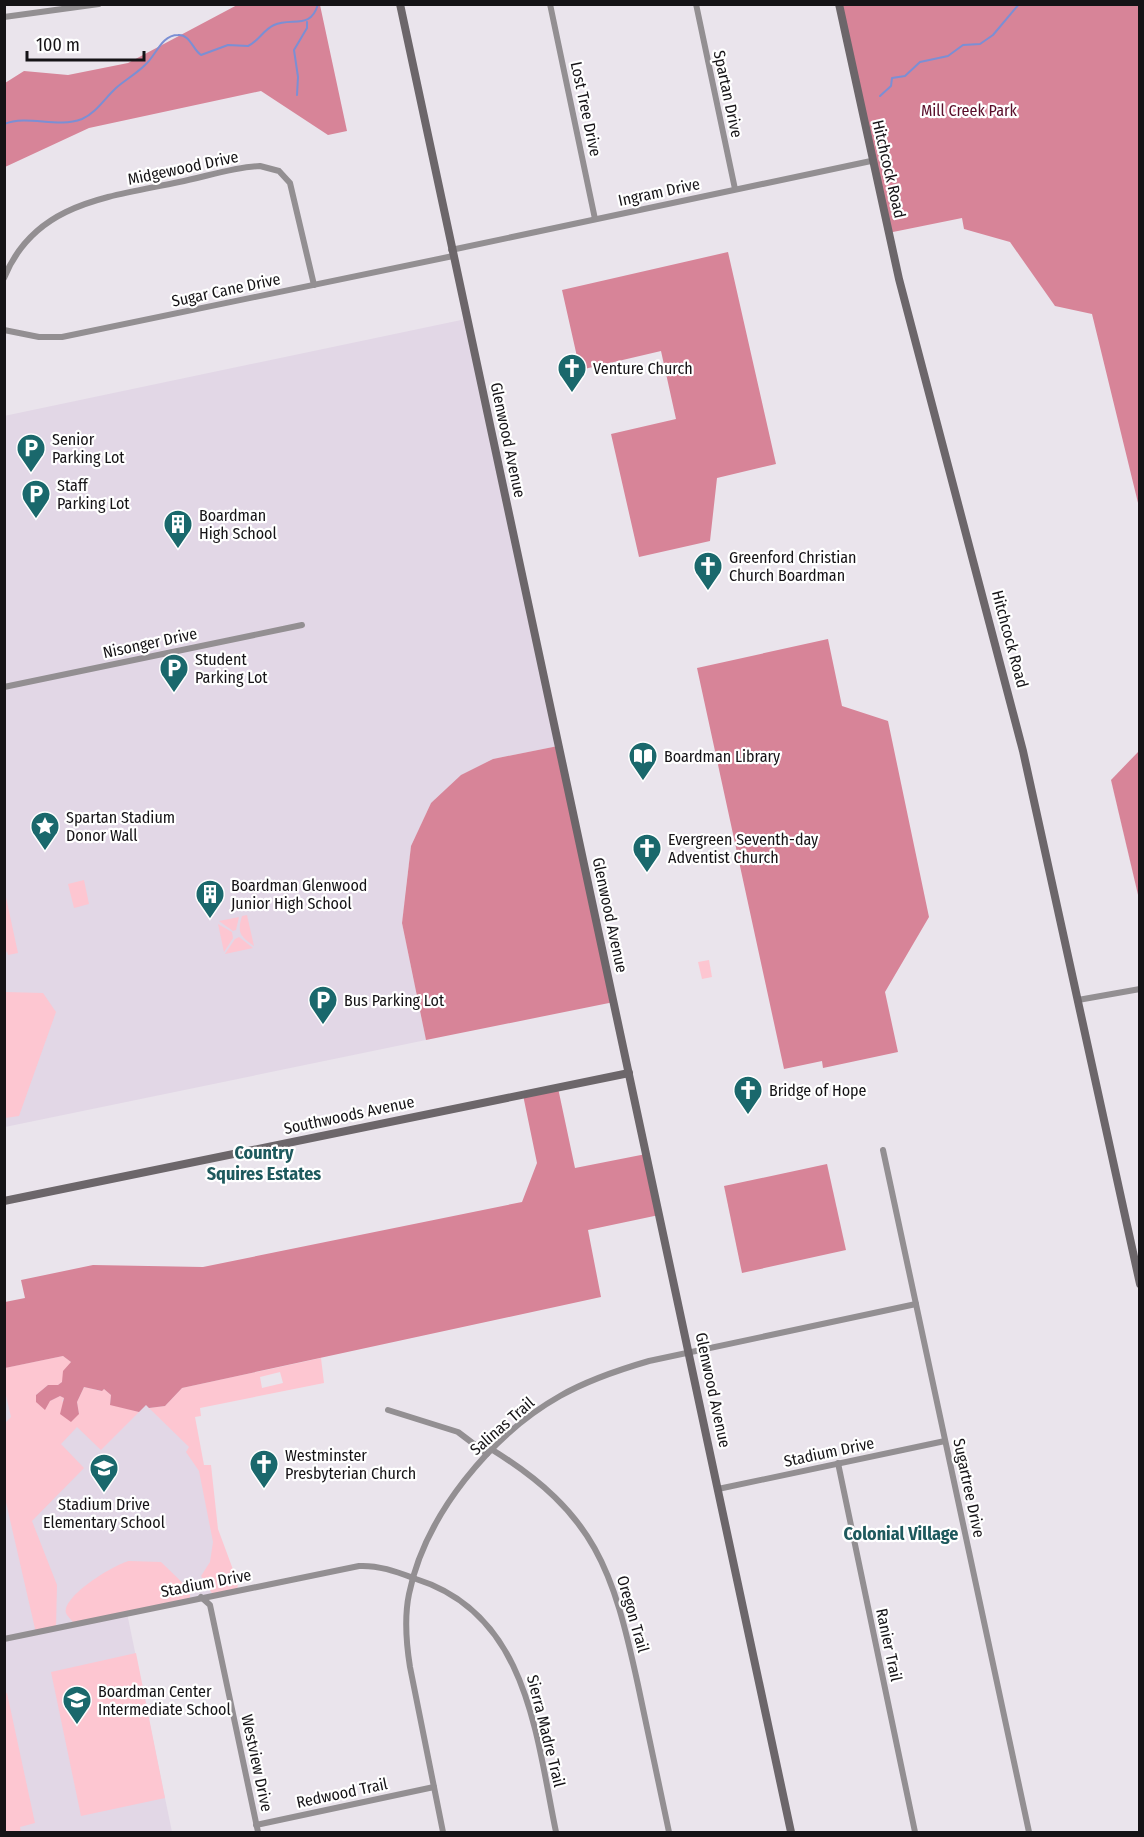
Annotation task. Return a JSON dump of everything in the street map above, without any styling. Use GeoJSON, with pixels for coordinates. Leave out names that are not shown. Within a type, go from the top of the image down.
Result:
{"type":"FeatureCollection","features":[{"type":"Feature","properties":{"kind":"street"},"geometry":{"type":"LineString","coordinates":[[4,17],[66,6],[99,4]]}},
{"type":"Feature","properties":{"kind":"street","name":"Glenwood Avenue"},"geometry":{"type":"LineString","coordinates":[[399,4],[791,1833]]}},
{"type":"Feature","properties":{"kind":"street","name":"Lost Tree Drive"},"geometry":{"type":"LineString","coordinates":[[550,4],[595,219]]}},
{"type":"Feature","properties":{"kind":"street","name":"Spartan Drive"},"geometry":{"type":"LineString","coordinates":[[696,4],[735,189]]}},
{"type":"Feature","properties":{"kind":"street","name":"Hitchcock Road"},"geometry":{"type":"LineString","coordinates":[[839,4],[904,298],[1023,750],[1140,1284]]}},
{"type":"Feature","properties":{"kind":"street","name":"Ingram Drive"},"geometry":{"type":"LineString","coordinates":[[452,253],[595,219],[872,161]]}},
{"type":"Feature","properties":{"kind":"street","name":"Midgewood Drive"},"geometry":{"type":"LineString","coordinates":[[4,278],[14,259],[34,233],[70,208],[96,199],[260,166],[279,171],[290,183],[314,285]]}},
{"type":"Feature","properties":{"kind":"street","name":"Sugar Cane Drive"},"geometry":{"type":"LineString","coordinates":[[4,330],[39,337],[62,337],[314,285],[452,253]]}},
{"type":"Feature","properties":{"kind":"street","name":"Nisonger Drive"},"geometry":{"type":"LineString","coordinates":[[4,687],[302,625]]}},
{"type":"Feature","properties":{"kind":"street"},"geometry":{"type":"LineString","coordinates":[[1078,1000],[1140,989]]}},
{"type":"Feature","properties":{"kind":"street","name":"Southwoods Avenue"},"geometry":{"type":"LineString","coordinates":[[4,1201],[629,1073]]}},
{"type":"Feature","properties":{"kind":"street","name":"Sugartree Drive"},"geometry":{"type":"LineString","coordinates":[[883,1149],[1029,1833]]}},
{"type":"Feature","properties":{"kind":"street","name":"Salinas Trail"},"geometry":{"type":"LineString","coordinates":[[443,1833],[406,1645],[407,1608],[414,1578],[439,1520],[466,1478],[489,1452],[534,1413],[585,1384],[629,1367],[916,1304]]}},
{"type":"Feature","properties":{"kind":"street","name":"Oregon Trail"},"geometry":{"type":"LineString","coordinates":[[388,1410],[458,1432],[526,1472],[555,1496],[585,1531],[606,1570],[625,1623],[669,1833]]}},
{"type":"Feature","properties":{"kind":"street","name":"Stadium Drive"},"geometry":{"type":"LineString","coordinates":[[718,1489],[945,1441]]}},
{"type":"Feature","properties":{"kind":"street","name":"Ranier Trail"},"geometry":{"type":"LineString","coordinates":[[838,1463],[915,1833]]}},
{"type":"Feature","properties":{"kind":"street","name":"Stadium Drive"},"geometry":{"type":"LineString","coordinates":[[4,1640],[201,1597],[359,1566],[384,1568],[414,1578]]}},
{"type":"Feature","properties":{"kind":"street","name":"Sierra Madre Trail"},"geometry":{"type":"LineString","coordinates":[[414,1578],[440,1589],[468,1608],[490,1629],[510,1657],[528,1702],[556,1833]]}},
{"type":"Feature","properties":{"kind":"street","name":"Westview Drive"},"geometry":{"type":"LineString","coordinates":[[201,1597],[210,1605],[258,1833]]}},
{"type":"Feature","properties":{"kind":"street","name":"Redwood Trail"},"geometry":{"type":"LineString","coordinates":[[256,1825],[434,1787]]}},
{"type":"Feature","properties":{"kind":"shaded area"},"geometry":{"type":"Polygon","coordinates":[[[466,319],[558,746],[493,759],[431,803],[411,846],[402,923],[426,1040],[5,1127],[4,416],[466,319]]]}},
{"type":"Feature","properties":{"kind":"shaded area"},"geometry":{"type":"Polygon","coordinates":[[[84,880],[89,904],[74,908],[68,884],[84,880]]]}},
{"type":"Feature","properties":{"kind":"shaded area"},"geometry":{"type":"Polygon","coordinates":[[[4,888],[18,953],[8,955],[7,951],[5,955],[4,888]]]}},
{"type":"Feature","properties":{"kind":"shaded area"},"geometry":{"type":"Polygon","coordinates":[[[247,915],[254,946],[243,937],[240,930],[242,916],[247,915]]]}},
{"type":"Feature","properties":{"kind":"shaded area"},"geometry":{"type":"Polygon","coordinates":[[[239,917],[236,930],[233,931],[219,921],[239,917]]]}},
{"type":"Feature","properties":{"kind":"shaded area"},"geometry":{"type":"Polygon","coordinates":[[[218,924],[232,932],[233,938],[224,952],[218,924]]]}},
{"type":"Feature","properties":{"kind":"shaded area"},"geometry":{"type":"Polygon","coordinates":[[[239,937],[253,948],[225,954],[235,939],[239,937]]]}},
{"type":"Feature","properties":{"kind":"shaded area"},"geometry":{"type":"Polygon","coordinates":[[[709,960],[712,977],[702,979],[698,962],[709,960]]]}},
{"type":"Feature","properties":{"kind":"shaded area"},"geometry":{"type":"Polygon","coordinates":[[[5,992],[43,993],[56,1012],[19,1116],[5,1118],[5,992]]]}},
{"type":"Feature","properties":{"kind":"shaded area"},"geometry":{"type":"Polygon","coordinates":[[[63,1356],[71,1362],[62,1382],[58,1385],[48,1385],[36,1395],[50,1401],[60,1396],[64,1398],[62,1401],[79,1414],[77,1402],[84,1387],[101,1391],[104,1389],[111,1395],[110,1404],[139,1412],[101,1450],[77,1427],[61,1444],[84,1468],[32,1521],[57,1585],[56,1628],[36,1633],[5,1498],[5,1423],[11,1417],[5,1391],[4,1368],[63,1356]]]}},
{"type":"Feature","properties":{"kind":"shaded area"},"geometry":{"type":"Polygon","coordinates":[[[321,1358],[324,1383],[200,1408],[201,1416],[195,1417],[204,1465],[211,1465],[218,1529],[238,1583],[237,1591],[213,1595],[201,1576],[210,1562],[213,1542],[199,1471],[186,1452],[189,1447],[149,1408],[165,1406],[182,1388],[321,1358]],[[280,1372],[260,1377],[262,1388],[283,1383],[280,1372]]]}},
{"type":"Feature","properties":{"kind":"shaded area"},"geometry":{"type":"Polygon","coordinates":[[[5,1368],[182,1388],[226,1593],[127,1613],[172,1832],[5,1832],[5,1368]]]}},
{"type":"Feature","properties":{"kind":"shaded area"},"geometry":{"type":"Polygon","coordinates":[[[129,1561],[161,1562],[190,1590],[190,1600],[74,1624],[66,1613],[72,1598],[102,1574],[129,1561]]]}},
{"type":"Feature","properties":{"kind":"shaded area"},"geometry":{"type":"Polygon","coordinates":[[[136,1653],[165,1798],[81,1816],[51,1672],[136,1653]]]}},
{"type":"Feature","properties":{"kind":"shaded area"},"geometry":{"type":"Polygon","coordinates":[[[7,1693],[35,1823],[20,1827],[21,1832],[5,1832],[4,1694],[7,1693]]]}},
{"type":"Feature","properties":{"kind":"green space"},"geometry":{"type":"Polygon","coordinates":[[[239,4],[320,5],[347,131],[328,135],[261,91],[89,128],[5,167],[5,83],[24,71],[68,75],[128,63],[239,4]]]}},
{"type":"Feature","properties":{"kind":"green space","name":"Mill Creek Park"},"geometry":{"type":"Polygon","coordinates":[[[839,5],[1139,5],[1139,507],[1092,314],[1055,306],[1010,242],[964,229],[962,218],[888,233],[839,5]]]}},
{"type":"Feature","properties":{"kind":"green space"},"geometry":{"type":"Polygon","coordinates":[[[728,252],[776,464],[717,478],[710,541],[639,557],[611,434],[676,419],[661,351],[580,370],[562,290],[728,252]]]}},
{"type":"Feature","properties":{"kind":"green space"},"geometry":{"type":"Polygon","coordinates":[[[828,639],[842,706],[888,721],[929,917],[885,992],[898,1052],[823,1068],[822,1061],[784,1069],[697,668],[828,639]]]}},
{"type":"Feature","properties":{"kind":"green space"},"geometry":{"type":"Polygon","coordinates":[[[558,746],[614,1002],[426,1040],[402,923],[411,846],[431,803],[461,775],[493,759],[558,746]]]}},
{"type":"Feature","properties":{"kind":"green space"},"geometry":{"type":"Polygon","coordinates":[[[1139,751],[1139,899],[1111,780],[1139,751]]]}},
{"type":"Feature","properties":{"kind":"green space"},"geometry":{"type":"Polygon","coordinates":[[[558,1088],[575,1168],[646,1154],[659,1215],[588,1230],[601,1297],[182,1388],[165,1406],[149,1408],[146,1405],[139,1412],[110,1405],[111,1395],[104,1389],[102,1391],[84,1387],[77,1402],[79,1414],[71,1422],[60,1414],[64,1398],[60,1396],[50,1401],[45,1410],[36,1402],[36,1395],[48,1385],[58,1385],[62,1382],[63,1371],[71,1362],[63,1356],[5,1368],[5,1302],[25,1298],[21,1280],[93,1265],[203,1267],[522,1202],[537,1163],[523,1095],[558,1088]]]}},
{"type":"Feature","properties":{"kind":"green space"},"geometry":{"type":"Polygon","coordinates":[[[827,1164],[846,1250],[742,1273],[724,1186],[827,1164]]]}},
{"type":"Feature","properties":{"kind":"waterway"},"geometry":{"type":"LineString","coordinates":[[4,124],[23,120],[62,123],[82,119],[92,113],[116,88],[142,68],[167,38],[182,35],[201,55],[228,45],[248,46],[274,25],[306,20],[315,12],[318,4]]}},
{"type":"Feature","properties":{"kind":"waterway"},"geometry":{"type":"LineString","coordinates":[[880,96],[891,86],[892,78],[905,76],[920,62],[948,56],[963,45],[980,44],[993,35],[1019,4]]}},
{"type":"Feature","properties":{"kind":"waterway"},"geometry":{"type":"LineString","coordinates":[[297,95],[298,77],[294,50],[307,28],[307,22]]}},
{"type":"Feature","properties":{"kind":"place","name":"Venture Church"},"geometry":{"type":"Point","coordinates":[572,394]}},
{"type":"Feature","properties":{"kind":"place","name":"Senior Parking Lot"},"geometry":{"type":"Point","coordinates":[31,474]}},
{"type":"Feature","properties":{"kind":"place","name":"Staff Parking Lot"},"geometry":{"type":"Point","coordinates":[36,520]}},
{"type":"Feature","properties":{"kind":"place","name":"Boardman High School"},"geometry":{"type":"Point","coordinates":[178,550]}},
{"type":"Feature","properties":{"kind":"place","name":"Greenford Christian Church Boardman"},"geometry":{"type":"Point","coordinates":[708,592]}},
{"type":"Feature","properties":{"kind":"place","name":"Student Parking Lot"},"geometry":{"type":"Point","coordinates":[174,694]}},
{"type":"Feature","properties":{"kind":"place","name":"Boardman Library"},"geometry":{"type":"Point","coordinates":[643,782]}},
{"type":"Feature","properties":{"kind":"place","name":"Spartan Stadium Donor Wall"},"geometry":{"type":"Point","coordinates":[45,852]}},
{"type":"Feature","properties":{"kind":"place","name":"Evergreen Seventh-day Adventist Church"},"geometry":{"type":"Point","coordinates":[647,874]}},
{"type":"Feature","properties":{"kind":"place","name":"Boardman Glenwood Junior High School"},"geometry":{"type":"Point","coordinates":[210,920]}},
{"type":"Feature","properties":{"kind":"place","name":"Bus Parking Lot"},"geometry":{"type":"Point","coordinates":[323,1026]}},
{"type":"Feature","properties":{"kind":"place","name":"Bridge of Hope"},"geometry":{"type":"Point","coordinates":[748,1116]}},
{"type":"Feature","properties":{"kind":"place","name":"Westminster Presbyterian Church"},"geometry":{"type":"Point","coordinates":[264,1490]}},
{"type":"Feature","properties":{"kind":"place","name":"Stadium Drive Elementary School"},"geometry":{"type":"Point","coordinates":[104,1494]}},
{"type":"Feature","properties":{"kind":"place","name":"Boardman Center Intermediate School"},"geometry":{"type":"Point","coordinates":[77,1726]}},
{"type":"Feature","properties":{"kind":"district","name":"Country Squires Estates"},"geometry":{"type":"Point","coordinates":[264,1163]}},
{"type":"Feature","properties":{"kind":"district","name":"Colonial Village"},"geometry":{"type":"Point","coordinates":[901,1534]}}]}
